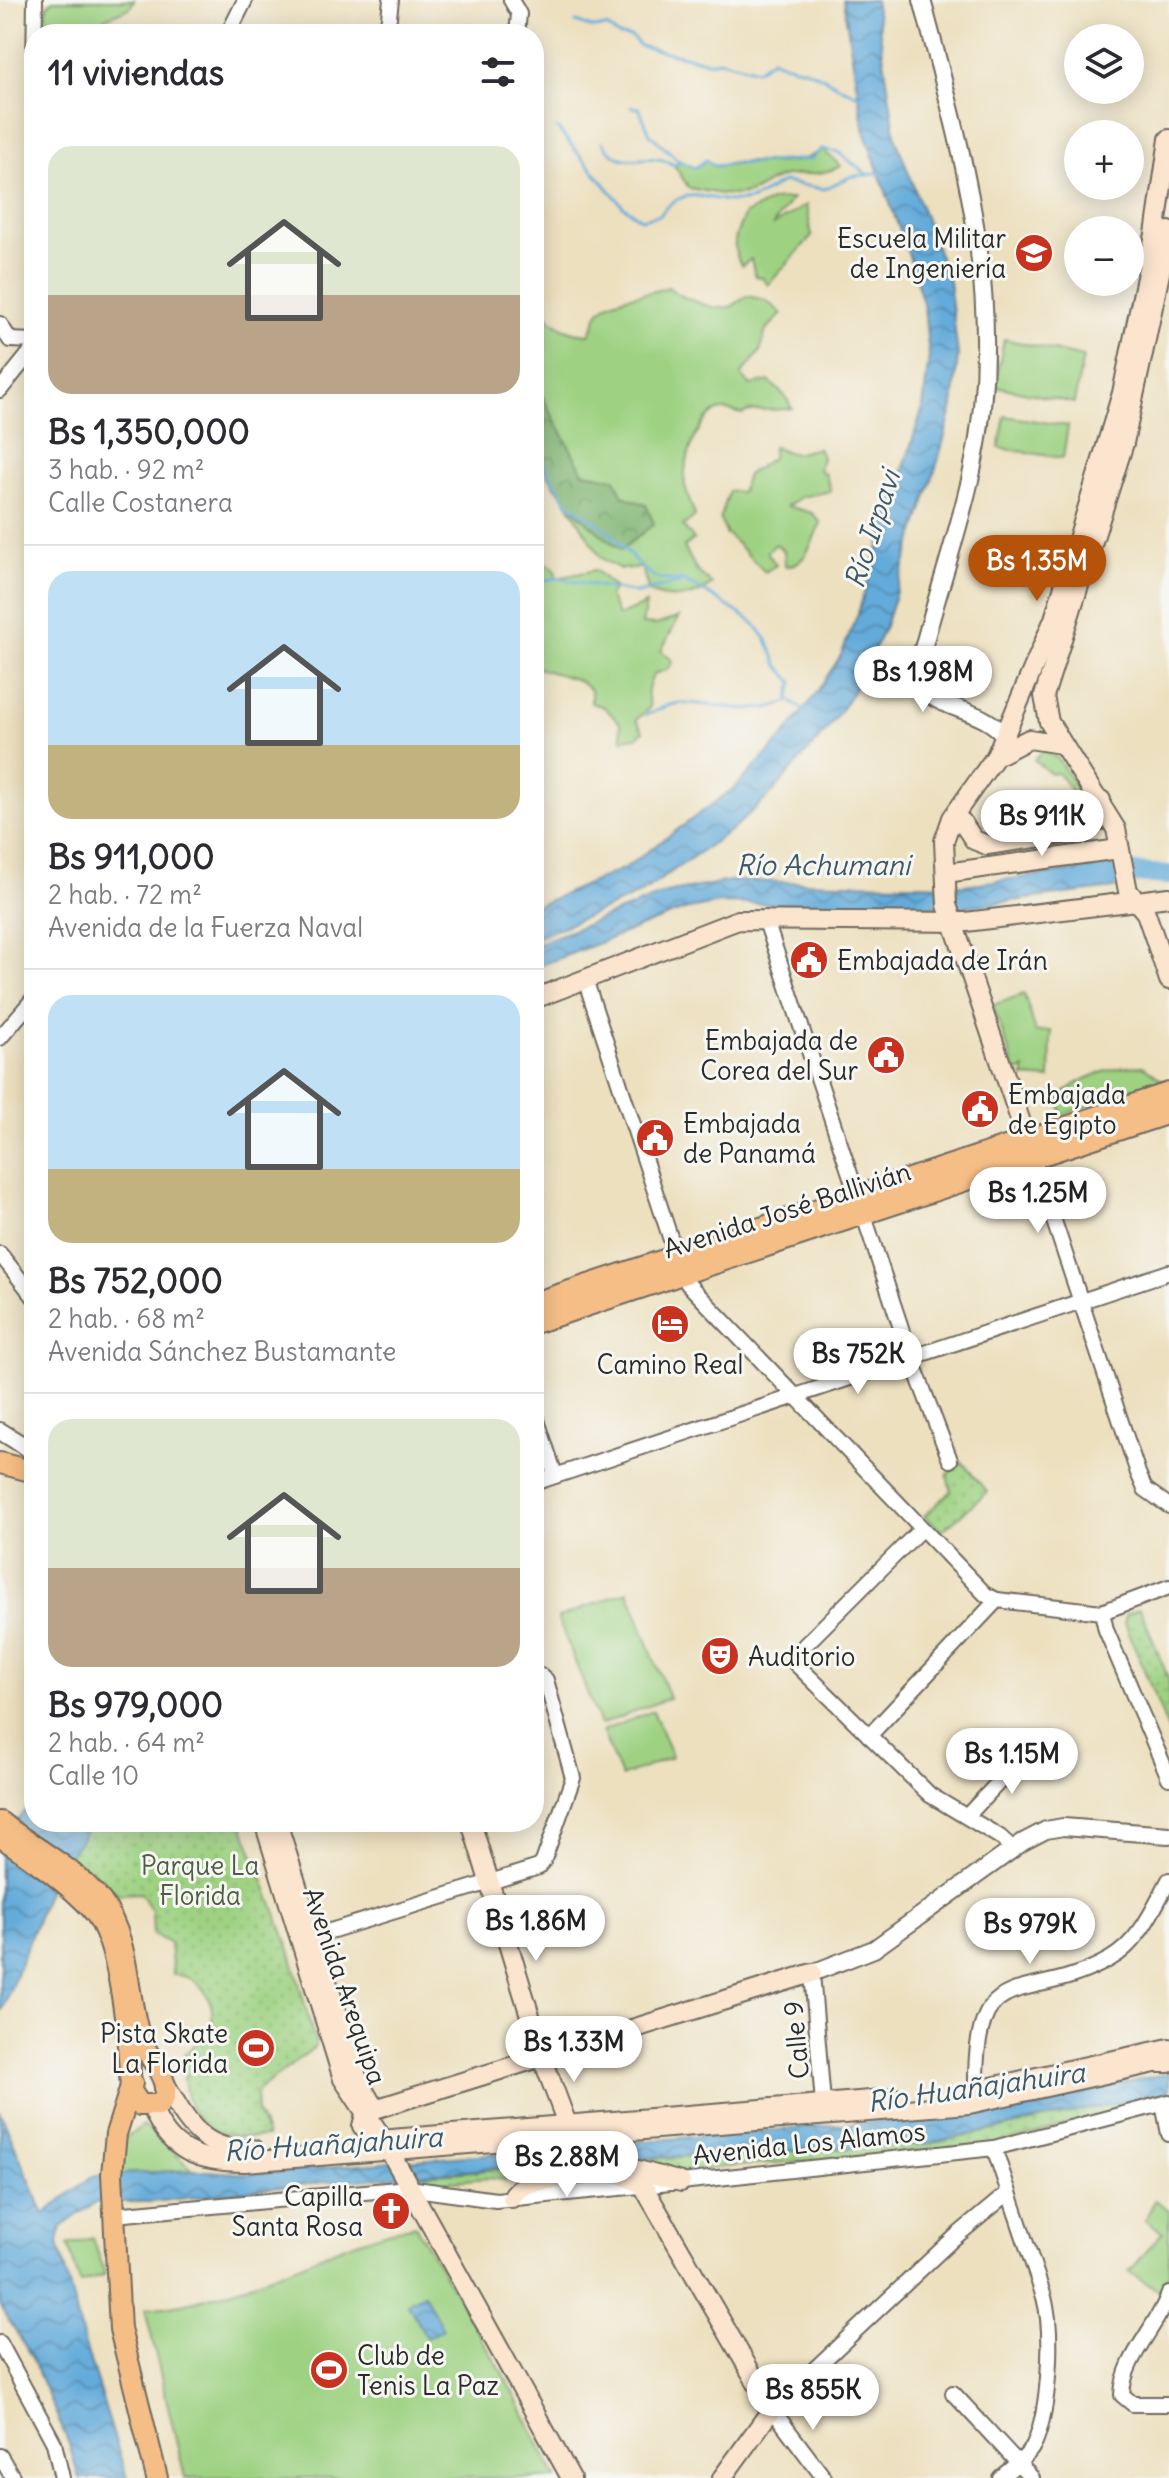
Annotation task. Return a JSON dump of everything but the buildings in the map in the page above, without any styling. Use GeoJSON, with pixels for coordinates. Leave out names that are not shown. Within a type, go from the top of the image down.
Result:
{"type":"FeatureCollection","features":[{"type":"Feature","properties":{"kind":"main road"},"geometry":{"type":"LineString","coordinates":[[1140,342],[1169,139]]}},
{"type":"Feature","properties":{"kind":"main road"},"geometry":{"type":"LineString","coordinates":[[1169,231],[1116,441],[1045,688],[1045,708],[1061,744],[1101,800],[1116,829],[1132,896],[1146,913],[1169,980]]}},
{"type":"Feature","properties":{"kind":"main road"},"geometry":{"type":"LineString","coordinates":[[1030,1149],[945,914],[944,841],[952,818],[962,815],[996,756],[1047,637],[1104,483]]}},
{"type":"Feature","properties":{"kind":"main road"},"geometry":{"type":"LineString","coordinates":[[996,756],[1029,739],[1061,744]]}},
{"type":"Feature","properties":{"kind":"main road"},"geometry":{"type":"LineString","coordinates":[[962,815],[974,840],[987,845],[1083,831],[1097,822],[1101,800]]}},
{"type":"Feature","properties":{"kind":"main road"},"geometry":{"type":"LineString","coordinates":[[946,877],[1120,856]]}},
{"type":"Feature","properties":{"kind":"main road"},"geometry":{"type":"LineString","coordinates":[[544,995],[719,925],[765,918],[945,914],[1026,917],[1132,896],[1169,897]]}},
{"type":"Feature","properties":{"kind":"main road","name":"Avenida José Ballivián"},"geometry":{"type":"LineString","coordinates":[[1030,1149],[1169,1093]]}},
{"type":"Feature","properties":{"kind":"main road","name":"Avenida José Ballivián"},"geometry":{"type":"LineString","coordinates":[[544,1320],[679,1264],[860,1204],[1030,1149],[1169,1113]]}},
{"type":"Feature","properties":{"kind":"main road"},"geometry":{"type":"LineString","coordinates":[[544,1300],[679,1264]]}},
{"type":"Feature","properties":{"kind":"main road"},"geometry":{"type":"LineString","coordinates":[[0,1463],[24,1462]]}},
{"type":"Feature","properties":{"kind":"main road"},"geometry":{"type":"LineString","coordinates":[[0,1822],[58,1872],[93,1909],[113,1950],[134,2099],[150,2107],[174,2141],[196,2158],[245,2162],[395,2163],[576,2148],[982,2103],[1164,2062]]}},
{"type":"Feature","properties":{"kind":"main road","name":"Avenida Arequipa"},"geometry":{"type":"LineString","coordinates":[[268,1832],[308,1938]]}},
{"type":"Feature","properties":{"kind":"main road","name":"Avenida Arequipa"},"geometry":{"type":"LineString","coordinates":[[280,1832],[343,2079],[370,2112],[395,2163],[571,2478]]}},
{"type":"Feature","properties":{"kind":"main road"},"geometry":{"type":"LineString","coordinates":[[474,1832],[543,2057],[576,2148],[574,2176],[520,2188],[512,2198]]}},
{"type":"Feature","properties":{"kind":"main road"},"geometry":{"type":"LineString","coordinates":[[0,1836],[93,1893],[113,1920],[123,1948],[140,2039],[189,2125],[205,2141],[245,2150],[353,2142],[395,2163]]}},
{"type":"Feature","properties":{"kind":"main road"},"geometry":{"type":"LineString","coordinates":[[353,2142],[370,2112],[812,1973]]}},
{"type":"Feature","properties":{"kind":"main road"},"geometry":{"type":"LineString","coordinates":[[576,2148],[823,2103],[976,2091],[1169,2048]]}},
{"type":"Feature","properties":{"kind":"main road"},"geometry":{"type":"LineString","coordinates":[[157,2478],[123,2348],[112,2174],[116,2134],[130,2086],[142,2074],[163,2080]]}},
{"type":"Feature","properties":{"kind":"main road"},"geometry":{"type":"LineString","coordinates":[[116,2134],[165,2098],[163,2080]]}},
{"type":"Feature","properties":{"kind":"main road"},"geometry":{"type":"LineString","coordinates":[[576,2148],[642,2184],[772,2409],[722,2478]]}},
{"type":"Feature","properties":{"kind":"main road"},"geometry":{"type":"LineString","coordinates":[[615,2172],[649,2171],[681,2182]]}},
{"type":"Feature","properties":{"kind":"street"},"geometry":{"type":"LineString","coordinates":[[35,0],[35,24]]}},
{"type":"Feature","properties":{"kind":"street"},"geometry":{"type":"LineString","coordinates":[[233,24],[245,0]]}},
{"type":"Feature","properties":{"kind":"street"},"geometry":{"type":"LineString","coordinates":[[388,24],[391,0]]}},
{"type":"Feature","properties":{"kind":"street"},"geometry":{"type":"LineString","coordinates":[[511,0],[519,14],[518,24]]}},
{"type":"Feature","properties":{"kind":"street"},"geometry":{"type":"LineString","coordinates":[[922,0],[971,197],[983,264],[985,332],[982,402],[972,470],[919,664],[918,683],[930,695],[993,722],[1004,735]]}},
{"type":"Feature","properties":{"kind":"street"},"geometry":{"type":"LineString","coordinates":[[0,324],[10,340],[24,341]]}},
{"type":"Feature","properties":{"kind":"street"},"geometry":{"type":"LineString","coordinates":[[0,390],[24,360]]}},
{"type":"Feature","properties":{"kind":"street"},"geometry":{"type":"LineString","coordinates":[[765,918],[911,1358],[950,1460]]}},
{"type":"Feature","properties":{"kind":"street"},"geometry":{"type":"LineString","coordinates":[[585,979],[688,1284],[921,1529],[986,1595],[997,1600],[1102,1612],[1169,1587]]}},
{"type":"Feature","properties":{"kind":"street"},"geometry":{"type":"LineString","coordinates":[[0,1038],[24,1010]]}},
{"type":"Feature","properties":{"kind":"street"},"geometry":{"type":"LineString","coordinates":[[1030,1149],[1138,1473],[1145,1489],[1169,1506]]}},
{"type":"Feature","properties":{"kind":"street"},"geometry":{"type":"LineString","coordinates":[[0,1254],[24,1284]]}},
{"type":"Feature","properties":{"kind":"street"},"geometry":{"type":"LineString","coordinates":[[544,1479],[1169,1272]]}},
{"type":"Feature","properties":{"kind":"street"},"geometry":{"type":"LineString","coordinates":[[0,1431],[24,1454]]}},
{"type":"Feature","properties":{"kind":"street"},"geometry":{"type":"LineString","coordinates":[[544,1441],[555,1475]]}},
{"type":"Feature","properties":{"kind":"street"},"geometry":{"type":"LineString","coordinates":[[921,1529],[805,1645],[794,1662],[930,1795],[967,1816],[1013,1849]]}},
{"type":"Feature","properties":{"kind":"street"},"geometry":{"type":"LineString","coordinates":[[869,1736],[997,1600]]}},
{"type":"Feature","properties":{"kind":"street"},"geometry":{"type":"LineString","coordinates":[[1102,1612],[1106,1630],[1169,1778]]}},
{"type":"Feature","properties":{"kind":"street"},"geometry":{"type":"LineString","coordinates":[[308,1938],[539,1867],[572,1784],[573,1767],[544,1689]]}},
{"type":"Feature","properties":{"kind":"street"},"geometry":{"type":"LineString","coordinates":[[967,1816],[1029,1750]]}},
{"type":"Feature","properties":{"kind":"street"},"geometry":{"type":"LineString","coordinates":[[812,1973],[874,1949],[1033,1836],[1063,1827],[1169,1835]]}},
{"type":"Feature","properties":{"kind":"street"},"geometry":{"type":"LineString","coordinates":[[976,2091],[978,2031],[992,2004],[1017,1990],[1110,1959],[1134,1940],[1169,1880]]}},
{"type":"Feature","properties":{"kind":"street","name":"Calle 9"},"geometry":{"type":"LineString","coordinates":[[812,1973],[823,2103]]}},
{"type":"Feature","properties":{"kind":"street"},"geometry":{"type":"LineString","coordinates":[[1166,2103],[1169,2134]]}},
{"type":"Feature","properties":{"kind":"street","name":"Avenida Los Alamos"},"geometry":{"type":"LineString","coordinates":[[114,2208],[395,2163],[476,2198],[512,2198],[681,2182],[994,2148],[1166,2103]]}},
{"type":"Feature","properties":{"kind":"street"},"geometry":{"type":"LineString","coordinates":[[994,2148],[1044,2297],[1049,2321],[1035,2443],[1000,2478]]}},
{"type":"Feature","properties":{"kind":"street"},"geometry":{"type":"LineString","coordinates":[[824,2478],[772,2409],[954,2238],[1008,2193]]}},
{"type":"Feature","properties":{"kind":"street"},"geometry":{"type":"LineString","coordinates":[[1169,2294],[1161,2316],[1131,2360],[1122,2380],[1122,2395],[1133,2404],[1169,2404]]}},
{"type":"Feature","properties":{"kind":"street"},"geometry":{"type":"LineString","coordinates":[[0,2343],[54,2443],[62,2478]]}},
{"type":"Feature","properties":{"kind":"street"},"geometry":{"type":"LineString","coordinates":[[953,2393],[1032,2478]]}},
{"type":"Feature","properties":{"kind":"street"},"geometry":{"type":"LineString","coordinates":[[0,2456],[13,2478]]}},
{"type":"Feature","properties":{"kind":"green space"},"geometry":{"type":"Polygon","coordinates":[[[53,0],[134,0],[130,8],[105,18],[104,24],[45,24],[47,6],[53,0]]]}},
{"type":"Feature","properties":{"kind":"green space"},"geometry":{"type":"Polygon","coordinates":[[[822,149],[841,166],[820,173],[780,177],[756,190],[737,195],[689,188],[674,165],[680,161],[695,168],[706,160],[714,166],[796,161],[822,149]]]}},
{"type":"Feature","properties":{"kind":"green space"},"geometry":{"type":"Polygon","coordinates":[[[792,199],[772,226],[806,205],[812,236],[768,285],[763,278],[755,276],[751,259],[742,266],[735,247],[737,234],[745,214],[773,200],[792,199]]]}},
{"type":"Feature","properties":{"kind":"green space"},"geometry":{"type":"Polygon","coordinates":[[[668,287],[707,306],[723,308],[747,296],[766,300],[782,314],[766,330],[760,352],[741,375],[750,385],[769,381],[785,396],[792,408],[742,414],[723,410],[706,419],[699,429],[684,476],[695,516],[683,526],[694,539],[684,547],[697,571],[712,584],[698,593],[674,597],[649,592],[642,568],[620,569],[601,558],[544,464],[544,312],[563,328],[589,334],[598,313],[606,305],[668,287]]]}},
{"type":"Feature","properties":{"kind":"green space"},"geometry":{"type":"Polygon","coordinates":[[[1004,339],[1083,357],[1074,403],[995,386],[1004,339]]]}},
{"type":"Feature","properties":{"kind":"green space"},"geometry":{"type":"Polygon","coordinates":[[[544,400],[583,472],[615,479],[623,496],[646,505],[654,524],[621,550],[581,517],[544,468],[544,400]]]}},
{"type":"Feature","properties":{"kind":"green space"},"geometry":{"type":"Polygon","coordinates":[[[1005,416],[1068,426],[1063,458],[999,448],[1005,416]]]}},
{"type":"Feature","properties":{"kind":"green space"},"geometry":{"type":"Polygon","coordinates":[[[773,447],[794,454],[818,448],[822,457],[819,470],[825,474],[831,491],[801,497],[787,506],[812,513],[821,523],[808,551],[799,562],[785,566],[784,551],[776,544],[767,552],[776,565],[765,572],[726,533],[720,519],[729,491],[741,492],[747,475],[772,458],[773,447]]]}},
{"type":"Feature","properties":{"kind":"green space"},"geometry":{"type":"Polygon","coordinates":[[[544,562],[554,568],[557,578],[595,570],[615,588],[609,596],[618,616],[646,604],[642,624],[656,625],[679,617],[661,651],[673,661],[668,669],[654,674],[648,690],[650,707],[636,720],[643,731],[637,737],[622,739],[620,723],[604,707],[591,703],[591,690],[578,680],[544,670],[544,562]]]}},
{"type":"Feature","properties":{"kind":"green space"},"geometry":{"type":"Polygon","coordinates":[[[1044,750],[1058,759],[1088,806],[1087,812],[1058,773],[1051,774],[1034,760],[1044,750]]]}},
{"type":"Feature","properties":{"kind":"green space"},"geometry":{"type":"Polygon","coordinates":[[[1024,994],[1036,1032],[1051,1031],[1050,1079],[1023,1077],[1025,1069],[1016,1072],[993,1005],[1024,994]]]}},
{"type":"Feature","properties":{"kind":"green space"},"geometry":{"type":"Polygon","coordinates":[[[1143,1066],[1163,1081],[1062,1115],[1059,1099],[1076,1085],[1108,1071],[1143,1066]]]}},
{"type":"Feature","properties":{"kind":"green space"},"geometry":{"type":"Polygon","coordinates":[[[962,1462],[987,1492],[942,1531],[924,1516],[951,1491],[947,1475],[962,1462]]]}},
{"type":"Feature","properties":{"kind":"green space"},"geometry":{"type":"Polygon","coordinates":[[[628,1591],[669,1698],[600,1725],[558,1618],[628,1591]]]}},
{"type":"Feature","properties":{"kind":"green space"},"geometry":{"type":"Polygon","coordinates":[[[1140,1608],[1169,1680],[1169,1732],[1125,1623],[1125,1615],[1140,1608]]]}},
{"type":"Feature","properties":{"kind":"green space"},"geometry":{"type":"Polygon","coordinates":[[[653,1711],[672,1757],[621,1777],[602,1731],[653,1711]]]}},
{"type":"Feature","properties":{"kind":"green space","name":"Parque La Florida"},"geometry":{"type":"Polygon","coordinates":[[[85,1832],[245,1832],[290,1950],[316,2046],[256,2092],[257,2112],[267,2136],[226,2135],[200,2121],[191,2109],[184,2076],[185,2054],[210,2030],[212,2010],[206,1993],[193,1980],[173,1975],[170,1944],[153,1934],[152,1911],[141,1893],[119,1894],[66,1859],[85,1832]]]}},
{"type":"Feature","properties":{"kind":"green space"},"geometry":{"type":"Polygon","coordinates":[[[1169,2092],[1169,2095],[995,2145],[679,2171],[623,2160],[928,2144],[1169,2092]]]}},
{"type":"Feature","properties":{"kind":"green space"},"geometry":{"type":"Polygon","coordinates":[[[144,2125],[193,2170],[120,2174],[122,2140],[144,2125]]]}},
{"type":"Feature","properties":{"kind":"green space"},"geometry":{"type":"Polygon","coordinates":[[[575,2163],[574,2166],[517,2181],[488,2178],[433,2183],[411,2176],[575,2163]]]}},
{"type":"Feature","properties":{"kind":"green space"},"geometry":{"type":"Polygon","coordinates":[[[1155,2200],[1169,2210],[1169,2273],[1160,2291],[1129,2272],[1163,2232],[1145,2220],[1155,2200]]]}},
{"type":"Feature","properties":{"kind":"green space","name":"Club de Tenis La Paz"},"geometry":{"type":"Polygon","coordinates":[[[415,2225],[513,2391],[556,2478],[185,2478],[145,2309],[215,2296],[347,2246],[415,2225]]]}},
{"type":"Feature","properties":{"kind":"green space"},"geometry":{"type":"Polygon","coordinates":[[[93,2238],[105,2275],[80,2283],[68,2245],[93,2238]]]}},
{"type":"Feature","properties":{"kind":"water","name":"Río Irpavi"},"geometry":{"type":"Polygon","coordinates":[[[843,0],[875,0],[896,139],[949,282],[958,355],[953,406],[884,629],[853,692],[830,726],[771,794],[734,828],[640,894],[544,935],[544,903],[625,868],[737,786],[784,736],[815,695],[841,655],[857,616],[923,407],[929,356],[924,307],[911,262],[864,131],[843,0]]]}},
{"type":"Feature","properties":{"kind":"water","name":"Río Achumani"},"geometry":{"type":"Polygon","coordinates":[[[1111,866],[1115,888],[963,907],[719,903],[684,910],[544,964],[544,941],[666,893],[730,881],[964,885],[1111,866]]]}},
{"type":"Feature","properties":{"kind":"water"},"geometry":{"type":"Polygon","coordinates":[[[24,1812],[24,1832],[85,1832],[50,1886],[0,2016],[0,1844],[24,1812]]]}},
{"type":"Feature","properties":{"kind":"water"},"geometry":{"type":"Polygon","coordinates":[[[1169,2073],[1169,2092],[928,2144],[601,2160],[326,2182],[152,2202],[96,2202],[61,2227],[58,2243],[85,2345],[127,2478],[79,2478],[69,2444],[32,2358],[0,2305],[0,2111],[44,2214],[91,2177],[104,2175],[193,2170],[250,2174],[968,2114],[1169,2073]]]}},
{"type":"Feature","properties":{"kind":"water"},"geometry":{"type":"Polygon","coordinates":[[[424,2294],[443,2329],[427,2338],[407,2303],[424,2294]]]}},
{"type":"Feature","properties":{"kind":"waterway"},"geometry":{"type":"LineString","coordinates":[[576,22],[592,28],[607,27],[619,36],[632,37],[640,46],[710,62],[720,60],[757,70],[772,59],[804,69],[859,95]]}},
{"type":"Feature","properties":{"kind":"waterway"},"geometry":{"type":"LineString","coordinates":[[631,107],[639,108],[650,134],[679,161]]}},
{"type":"Feature","properties":{"kind":"waterway"},"geometry":{"type":"LineString","coordinates":[[557,128],[623,206],[641,219],[660,215],[682,197],[742,201],[755,198],[783,182],[824,189],[852,176],[868,175]]}},
{"type":"Feature","properties":{"kind":"waterway"},"geometry":{"type":"LineString","coordinates":[[602,142],[619,157],[663,160],[674,165],[680,161],[695,168],[706,160],[714,166],[811,159],[822,149],[838,152],[868,175],[880,172]]}},
{"type":"Feature","properties":{"kind":"waterway"},"geometry":{"type":"LineString","coordinates":[[544,463],[567,502],[607,530],[642,568],[658,579],[683,581],[704,591],[754,623],[767,640],[778,665],[793,682],[789,700],[805,711]]}},
{"type":"Feature","properties":{"kind":"waterway"},"geometry":{"type":"LineString","coordinates":[[544,580],[557,578],[637,593],[679,583]]}},
{"type":"Feature","properties":{"kind":"waterway"},"geometry":{"type":"LineString","coordinates":[[646,715],[677,703],[749,709],[789,701]]}},
{"type":"Feature","properties":{"kind":"waterway","name":"Río Achumani"},"geometry":{"type":"LineString","coordinates":[[1086,880],[1136,873],[1169,875]]}},
{"type":"Feature","properties":{"kind":"place","name":"Escuela Militar de Ingeniería"},"geometry":{"type":"Point","coordinates":[1034,253]}},
{"type":"Feature","properties":{"kind":"place","name":"Embajada de Irán"},"geometry":{"type":"Point","coordinates":[809,960]}},
{"type":"Feature","properties":{"kind":"place","name":"Embajada de Corea del Sur"},"geometry":{"type":"Point","coordinates":[886,1055]}},
{"type":"Feature","properties":{"kind":"place","name":"Embajada de Egipto"},"geometry":{"type":"Point","coordinates":[980,1109]}},
{"type":"Feature","properties":{"kind":"place","name":"Embajada de Panamá"},"geometry":{"type":"Point","coordinates":[655,1138]}},
{"type":"Feature","properties":{"kind":"place","name":"Camino Real"},"geometry":{"type":"Point","coordinates":[670,1324]}},
{"type":"Feature","properties":{"kind":"place","name":"Auditorio"},"geometry":{"type":"Point","coordinates":[720,1656]}},
{"type":"Feature","properties":{"kind":"place","name":"Pista Skate La Florida"},"geometry":{"type":"Point","coordinates":[256,2048]}},
{"type":"Feature","properties":{"kind":"place","name":"Capilla Santa Rosa"},"geometry":{"type":"Point","coordinates":[391,2211]}},
{"type":"Feature","properties":{"kind":"place","name":"Club de Tenis La Paz"},"geometry":{"type":"Point","coordinates":[329,2370]}},
{"type":"Feature","properties":{"kind":"water label","name":"Río Huañajahuira"},"geometry":{"type":"Point","coordinates":[976,2087]}},
{"type":"Feature","properties":{"kind":"water label","name":"Río Huañajahuira"},"geometry":{"type":"Point","coordinates":[333,2144]}}]}
